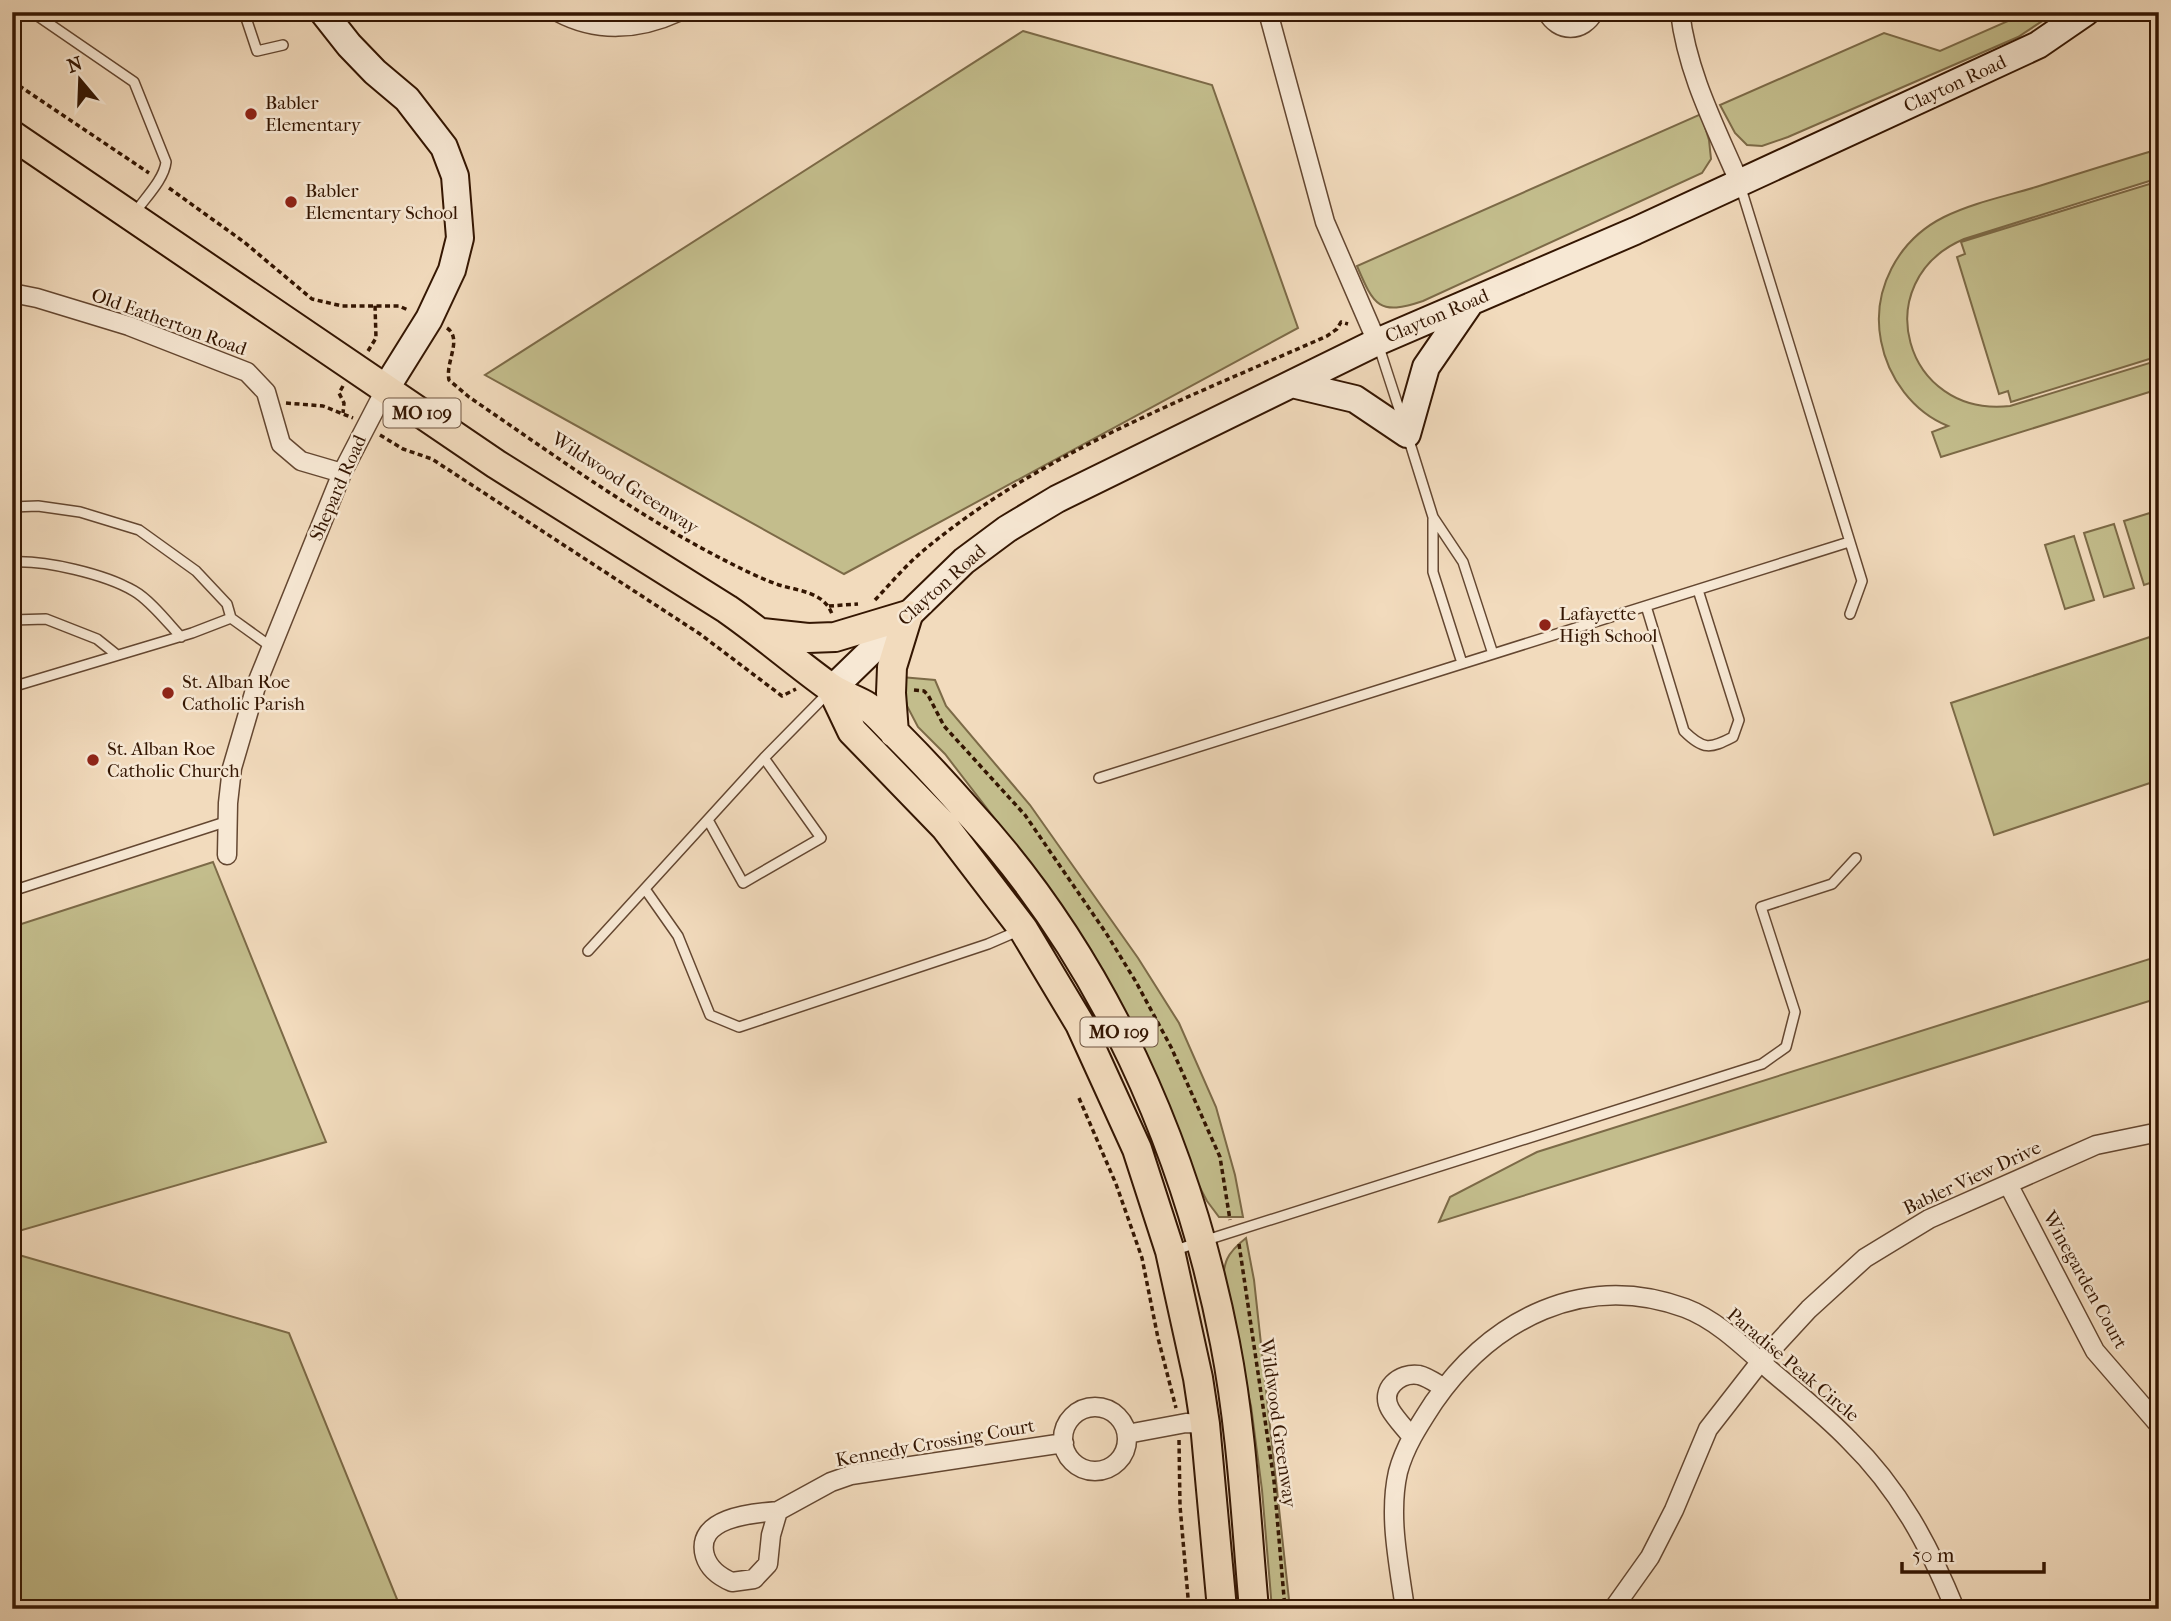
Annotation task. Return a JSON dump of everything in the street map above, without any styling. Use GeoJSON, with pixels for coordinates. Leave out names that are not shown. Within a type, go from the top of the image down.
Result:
{"type":"FeatureCollection","features":[{"type":"Feature","properties":{"kind":"main road","name":"Shepard Road"},"geometry":{"type":"LineString","coordinates":[[323,12],[366,63],[407,99],[444,146],[455,176],[460,238],[452,270],[429,319],[386,388]]}},
{"type":"Feature","properties":{"kind":"main road","name":"Clayton Road"},"geometry":{"type":"LineString","coordinates":[[832,689],[964,561],[1007,529],[1046,505],[1377,342],[1740,184],[2038,45],[2086,12]]}},
{"type":"Feature","properties":{"kind":"main road","name":"MO 109"},"geometry":{"type":"LineString","coordinates":[[12,135],[496,464],[762,633],[832,689],[869,708],[1006,851],[1081,962],[1114,1022],[1145,1084],[1171,1149],[1202,1242],[1225,1345],[1241,1465],[1254,1609]]}},
{"type":"Feature","properties":{"kind":"main road"},"geometry":{"type":"LineString","coordinates":[[1292,384],[1355,399],[1407,434],[1426,367],[1471,302]]}},
{"type":"Feature","properties":{"kind":"main road"},"geometry":{"type":"LineString","coordinates":[[762,633],[835,638],[908,615]]}},
{"type":"Feature","properties":{"kind":"main road"},"geometry":{"type":"LineString","coordinates":[[894,733],[892,667],[908,615]]}},
{"type":"Feature","properties":{"kind":"main road","name":"MO 109"},"geometry":{"type":"LineString","coordinates":[[832,689],[852,731],[945,827],[989,881],[1023,929],[1080,1024],[1137,1149],[1170,1251],[1185,1311],[1192,1424],[1222,1609]]}},
{"type":"Feature","properties":{"kind":"main road"},"geometry":{"type":"LineString","coordinates":[[1192,1424],[1241,1465]]}},
{"type":"Feature","properties":{"kind":"street"},"geometry":{"type":"LineString","coordinates":[[558,12],[588,24],[608,27],[643,25],[678,12]]}},
{"type":"Feature","properties":{"kind":"street"},"geometry":{"type":"LineString","coordinates":[[1268,12],[1325,222],[1377,342]]}},
{"type":"Feature","properties":{"kind":"street"},"geometry":{"type":"LineString","coordinates":[[1547,12],[1556,24],[1572,29],[1587,22],[1594,12]]}},
{"type":"Feature","properties":{"kind":"street"},"geometry":{"type":"LineString","coordinates":[[1680,12],[1694,76],[1740,184]]}},
{"type":"Feature","properties":{"kind":"street","name":"Old Eatherton Road"},"geometry":{"type":"LineString","coordinates":[[12,293],[129,326],[247,372],[266,392],[281,444],[301,461],[342,473]]}},
{"type":"Feature","properties":{"kind":"street","name":"Shepard Road"},"geometry":{"type":"LineString","coordinates":[[227,855],[232,768],[270,646],[342,473],[386,388]]}},
{"type":"Feature","properties":{"kind":"street","name":"Babler View Drive"},"geometry":{"type":"LineString","coordinates":[[1613,1609],[1650,1557],[1674,1510],[1708,1429],[1761,1362],[1809,1309],[1865,1258],[1928,1219],[2096,1145],[2159,1132]]}},
{"type":"Feature","properties":{"kind":"street","name":"Winegarden Court"},"geometry":{"type":"LineString","coordinates":[[2008,1184],[2095,1351],[2159,1425]]}},
{"type":"Feature","properties":{"kind":"street","name":"Paradise Peak Circle"},"geometry":{"type":"LineString","coordinates":[[1405,1609],[1395,1536],[1394,1506],[1398,1473],[1411,1436],[1444,1388],[1470,1358],[1504,1330],[1538,1311],[1574,1299],[1612,1296],[1653,1298],[1688,1310],[1723,1331],[1850,1440],[1912,1519],[1933,1556],[1955,1609]]}},
{"type":"Feature","properties":{"kind":"street"},"geometry":{"type":"LineString","coordinates":[[1411,1436],[1389,1407],[1387,1395],[1390,1386],[1401,1377],[1416,1374],[1444,1388]]}},
{"type":"Feature","properties":{"kind":"street"},"geometry":{"type":"LineString","coordinates":[[1095,1407],[1116,1414],[1127,1434],[1123,1455],[1113,1465],[1100,1470],[1079,1466],[1069,1457],[1064,1443],[1069,1421],[1080,1411],[1095,1407]]}},
{"type":"Feature","properties":{"kind":"street"},"geometry":{"type":"LineString","coordinates":[[1127,1434],[1192,1424]]}},
{"type":"Feature","properties":{"kind":"street","name":"Kennedy Crossing Court"},"geometry":{"type":"LineString","coordinates":[[778,1511],[771,1535],[768,1564],[761,1573],[754,1579],[732,1582],[715,1572],[704,1548],[709,1532],[721,1522],[743,1514],[778,1511],[831,1482],[851,1475],[1064,1443]]}},
{"type":"Feature","properties":{"kind":"lane"},"geometry":{"type":"LineString","coordinates":[[32,12],[134,82],[165,157],[166,168],[132,216]]}},
{"type":"Feature","properties":{"kind":"lane"},"geometry":{"type":"LineString","coordinates":[[244,12],[257,51],[283,45]]}},
{"type":"Feature","properties":{"kind":"lane"},"geometry":{"type":"LineString","coordinates":[[1740,184],[1862,581],[1850,614]]}},
{"type":"Feature","properties":{"kind":"lane"},"geometry":{"type":"LineString","coordinates":[[1377,342],[1433,517],[1463,562],[1493,654]]}},
{"type":"Feature","properties":{"kind":"lane"},"geometry":{"type":"LineString","coordinates":[[12,507],[38,506],[80,512],[139,530],[196,571],[227,604],[231,618],[270,646]]}},
{"type":"Feature","properties":{"kind":"lane"},"geometry":{"type":"LineString","coordinates":[[1433,517],[1433,572],[1462,663]]}},
{"type":"Feature","properties":{"kind":"lane"},"geometry":{"type":"LineString","coordinates":[[1099,778],[1849,542]]}},
{"type":"Feature","properties":{"kind":"lane"},"geometry":{"type":"LineString","coordinates":[[12,562],[43,562],[102,578],[136,591],[181,636]]}},
{"type":"Feature","properties":{"kind":"lane"},"geometry":{"type":"LineString","coordinates":[[1646,606],[1684,732],[1696,744],[1714,747],[1733,737],[1739,720],[1698,590]]}},
{"type":"Feature","properties":{"kind":"lane"},"geometry":{"type":"LineString","coordinates":[[12,687],[181,636],[231,618]]}},
{"type":"Feature","properties":{"kind":"lane"},"geometry":{"type":"LineString","coordinates":[[12,621],[46,620],[97,639],[117,655]]}},
{"type":"Feature","properties":{"kind":"lane"},"geometry":{"type":"LineString","coordinates":[[588,951],[764,758],[832,689]]}},
{"type":"Feature","properties":{"kind":"lane"},"geometry":{"type":"LineString","coordinates":[[708,820],[743,883],[821,838],[764,758]]}},
{"type":"Feature","properties":{"kind":"lane"},"geometry":{"type":"LineString","coordinates":[[12,891],[228,821]]}},
{"type":"Feature","properties":{"kind":"lane"},"geometry":{"type":"LineString","coordinates":[[1170,1251],[1762,1064],[1786,1047],[1796,1012],[1761,907],[1832,884],[1856,858]]}},
{"type":"Feature","properties":{"kind":"lane"},"geometry":{"type":"LineString","coordinates":[[645,889],[678,936],[710,1015],[739,1027],[988,944],[1023,929]]}},
{"type":"Feature","properties":{"kind":"path"},"geometry":{"type":"LineString","coordinates":[[12,81],[146,171]]}},
{"type":"Feature","properties":{"kind":"path"},"geometry":{"type":"LineString","coordinates":[[171,189],[244,242],[312,299],[342,306],[399,306],[414,312]]}},
{"type":"Feature","properties":{"kind":"path"},"geometry":{"type":"LineString","coordinates":[[372,345],[376,338],[375,306]]}},
{"type":"Feature","properties":{"kind":"path","name":"Wildwood Greenway"},"geometry":{"type":"LineString","coordinates":[[444,326],[452,331],[455,340],[448,365],[449,380],[469,397],[622,500],[705,551],[752,574],[808,592],[829,606],[833,617]]}},
{"type":"Feature","properties":{"kind":"path"},"geometry":{"type":"LineString","coordinates":[[343,386],[340,393],[344,403],[343,413]]}},
{"type":"Feature","properties":{"kind":"path"},"geometry":{"type":"LineString","coordinates":[[270,405],[309,403],[355,419]]}},
{"type":"Feature","properties":{"kind":"path"},"geometry":{"type":"LineString","coordinates":[[384,437],[403,449],[432,458],[700,634],[782,696]]}},
{"type":"Feature","properties":{"kind":"path"},"geometry":{"type":"LineString","coordinates":[[1079,1098],[1116,1184],[1142,1258],[1192,1424],[1180,1506],[1189,1609]]}},
{"type":"Feature","properties":{"kind":"path","name":"Wildwood Greenway"},"geometry":{"type":"LineString","coordinates":[[1238,1242],[1274,1481],[1285,1609]]}},
{"type":"Feature","properties":{"kind":"shaded area"},"geometry":{"type":"Polygon","coordinates":[[[2023,12],[2056,12],[2018,37],[1762,146],[1747,145],[1735,133],[1720,105],[1884,33],[1940,51],[2023,12]]]}},
{"type":"Feature","properties":{"kind":"shaded area"},"geometry":{"type":"Polygon","coordinates":[[[1023,31],[1212,85],[1298,328],[844,574],[485,375],[1023,31]]]}},
{"type":"Feature","properties":{"kind":"shaded area"},"geometry":{"type":"Polygon","coordinates":[[[1701,114],[1709,140],[1711,159],[1702,173],[1423,301],[1387,307],[1374,299],[1368,290],[1357,266],[1701,114]]]}},
{"type":"Feature","properties":{"kind":"shaded area"},"geometry":{"type":"Polygon","coordinates":[[[2159,149],[2159,178],[1964,239],[1933,259],[1915,284],[1908,313],[1910,343],[1923,370],[1944,391],[1974,404],[2010,406],[2159,360],[2159,389],[1941,457],[1932,432],[1948,426],[1924,412],[1904,392],[1884,355],[1881,341],[1880,303],[1884,285],[1901,253],[1928,227],[1955,212],[2159,149]]]}},
{"type":"Feature","properties":{"kind":"shaded area"},"geometry":{"type":"Polygon","coordinates":[[[2159,181],[2159,356],[2011,402],[2008,391],[1999,394],[1957,257],[1965,254],[1961,242],[2159,181]]]}},
{"type":"Feature","properties":{"kind":"shaded area"},"geometry":{"type":"Polygon","coordinates":[[[2153,512],[2159,529],[2159,580],[2144,585],[2124,521],[2153,512]]]}},
{"type":"Feature","properties":{"kind":"shaded area"},"geometry":{"type":"Polygon","coordinates":[[[2114,524],[2134,588],[2104,597],[2084,533],[2114,524]]]}},
{"type":"Feature","properties":{"kind":"shaded area"},"geometry":{"type":"Polygon","coordinates":[[[2074,536],[2094,600],[2065,609],[2045,545],[2074,536]]]}},
{"type":"Feature","properties":{"kind":"shaded area"},"geometry":{"type":"Polygon","coordinates":[[[2159,634],[2159,780],[1994,835],[1951,703],[2159,634]]]}},
{"type":"Feature","properties":{"kind":"shaded area"},"geometry":{"type":"Polygon","coordinates":[[[901,677],[935,680],[946,706],[1030,805],[1138,958],[1179,1023],[1216,1107],[1235,1175],[1243,1217],[1219,1217],[1207,1201],[1032,867],[945,754],[918,727],[907,706],[901,677]]]}},
{"type":"Feature","properties":{"kind":"shaded area"},"geometry":{"type":"Polygon","coordinates":[[[213,862],[326,1142],[12,1233],[12,927],[213,862]]]}},
{"type":"Feature","properties":{"kind":"shaded area"},"geometry":{"type":"Polygon","coordinates":[[[2159,956],[2159,998],[1439,1222],[1450,1197],[1537,1152],[2159,956]]]}},
{"type":"Feature","properties":{"kind":"shaded area"},"geometry":{"type":"Polygon","coordinates":[[[1246,1238],[1254,1280],[1290,1609],[1272,1609],[1262,1490],[1251,1406],[1222,1287],[1227,1259],[1246,1238]]]}},
{"type":"Feature","properties":{"kind":"shaded area"},"geometry":{"type":"Polygon","coordinates":[[[12,1253],[289,1333],[401,1609],[12,1609],[12,1253]]]}},
{"type":"Feature","properties":{"kind":"place","name":"Babler Elementary"},"geometry":{"type":"Point","coordinates":[251,114]}},
{"type":"Feature","properties":{"kind":"place","name":"Babler Elementary School"},"geometry":{"type":"Point","coordinates":[291,202]}},
{"type":"Feature","properties":{"kind":"place","name":"Lafayette High School"},"geometry":{"type":"Point","coordinates":[1545,625]}},
{"type":"Feature","properties":{"kind":"place","name":"St. Alban Roe Catholic Parish"},"geometry":{"type":"Point","coordinates":[168,693]}},
{"type":"Feature","properties":{"kind":"place","name":"St. Alban Roe Catholic Church"},"geometry":{"type":"Point","coordinates":[93,760]}}]}
